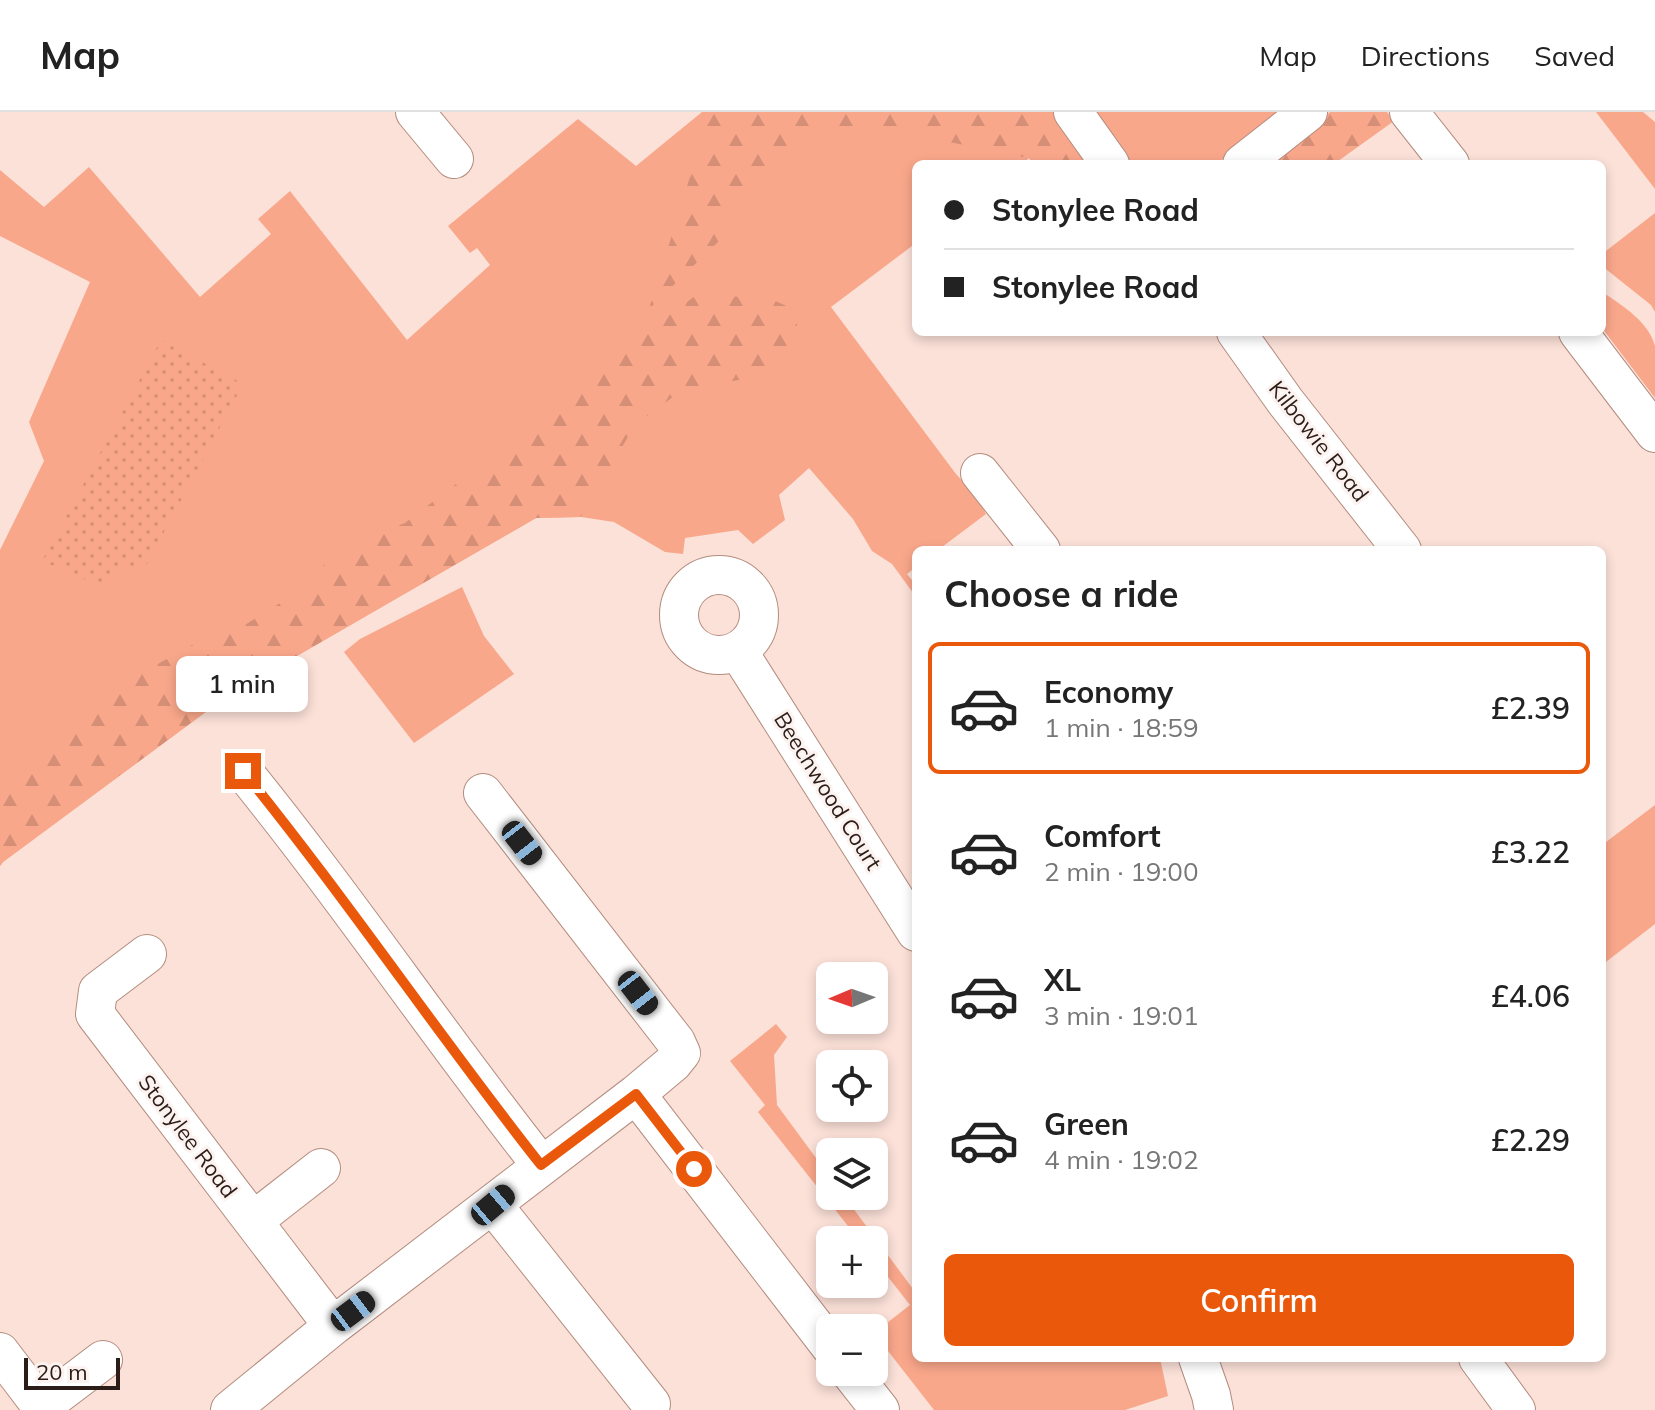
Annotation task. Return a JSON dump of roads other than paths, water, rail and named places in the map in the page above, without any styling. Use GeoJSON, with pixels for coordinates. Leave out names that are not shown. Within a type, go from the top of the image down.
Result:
{"type":"FeatureCollection","features":[{"type":"Feature","properties":{"kind":"street"},"geometry":{"type":"LineString","coordinates":[[415,112],[454,159]]}},
{"type":"Feature","properties":{"kind":"street"},"geometry":{"type":"LineString","coordinates":[[1073,112],[1107,160]]}},
{"type":"Feature","properties":{"kind":"street"},"geometry":{"type":"LineString","coordinates":[[1247,160],[1308,112]]}},
{"type":"Feature","properties":{"kind":"street"},"geometry":{"type":"LineString","coordinates":[[1409,112],[1447,160]]}},
{"type":"Feature","properties":{"kind":"street","name":"Kilbowie Road"},"geometry":{"type":"LineString","coordinates":[[1239,336],[1285,401],[1399,546]]}},
{"type":"Feature","properties":{"kind":"street"},"geometry":{"type":"LineString","coordinates":[[1581,336],[1655,433]]}},
{"type":"Feature","properties":{"kind":"street"},"geometry":{"type":"LineString","coordinates":[[980,473],[1038,546]]}},
{"type":"Feature","properties":{"kind":"street","name":"Beechwood Court"},"geometry":{"type":"LineString","coordinates":[[738,651],[912,926]]}},
{"type":"Feature","properties":{"kind":"street"},"geometry":{"type":"LineString","coordinates":[[243,771],[297,837],[490,1101],[541,1165]]}},
{"type":"Feature","properties":{"kind":"street"},"geometry":{"type":"LineString","coordinates":[[245,1405],[333,1326],[636,1094],[681,1053],[676,1042],[483,793]]}},
{"type":"Feature","properties":{"kind":"street","name":"Stonylee Road"},"geometry":{"type":"LineString","coordinates":[[147,954],[98,991],[95,1014],[333,1326]]}},
{"type":"Feature","properties":{"kind":"street"},"geometry":{"type":"LineString","coordinates":[[636,1094],[816,1328]]}},
{"type":"Feature","properties":{"kind":"street"},"geometry":{"type":"LineString","coordinates":[[253,1221],[321,1168]]}},
{"type":"Feature","properties":{"kind":"street"},"geometry":{"type":"LineString","coordinates":[[493,1205],[651,1404]]}},
{"type":"Feature","properties":{"kind":"street"},"geometry":{"type":"LineString","coordinates":[[0,1352],[43,1408],[103,1360]]}},
{"type":"Feature","properties":{"kind":"street"},"geometry":{"type":"LineString","coordinates":[[1199,1362],[1214,1410]]}},
{"type":"Feature","properties":{"kind":"street"},"geometry":{"type":"LineString","coordinates":[[1481,1362],[1516,1410]]}},
{"type":"Feature","properties":{"kind":"street"},"geometry":{"type":"LineString","coordinates":[[861,1386],[880,1410]]}}]}
